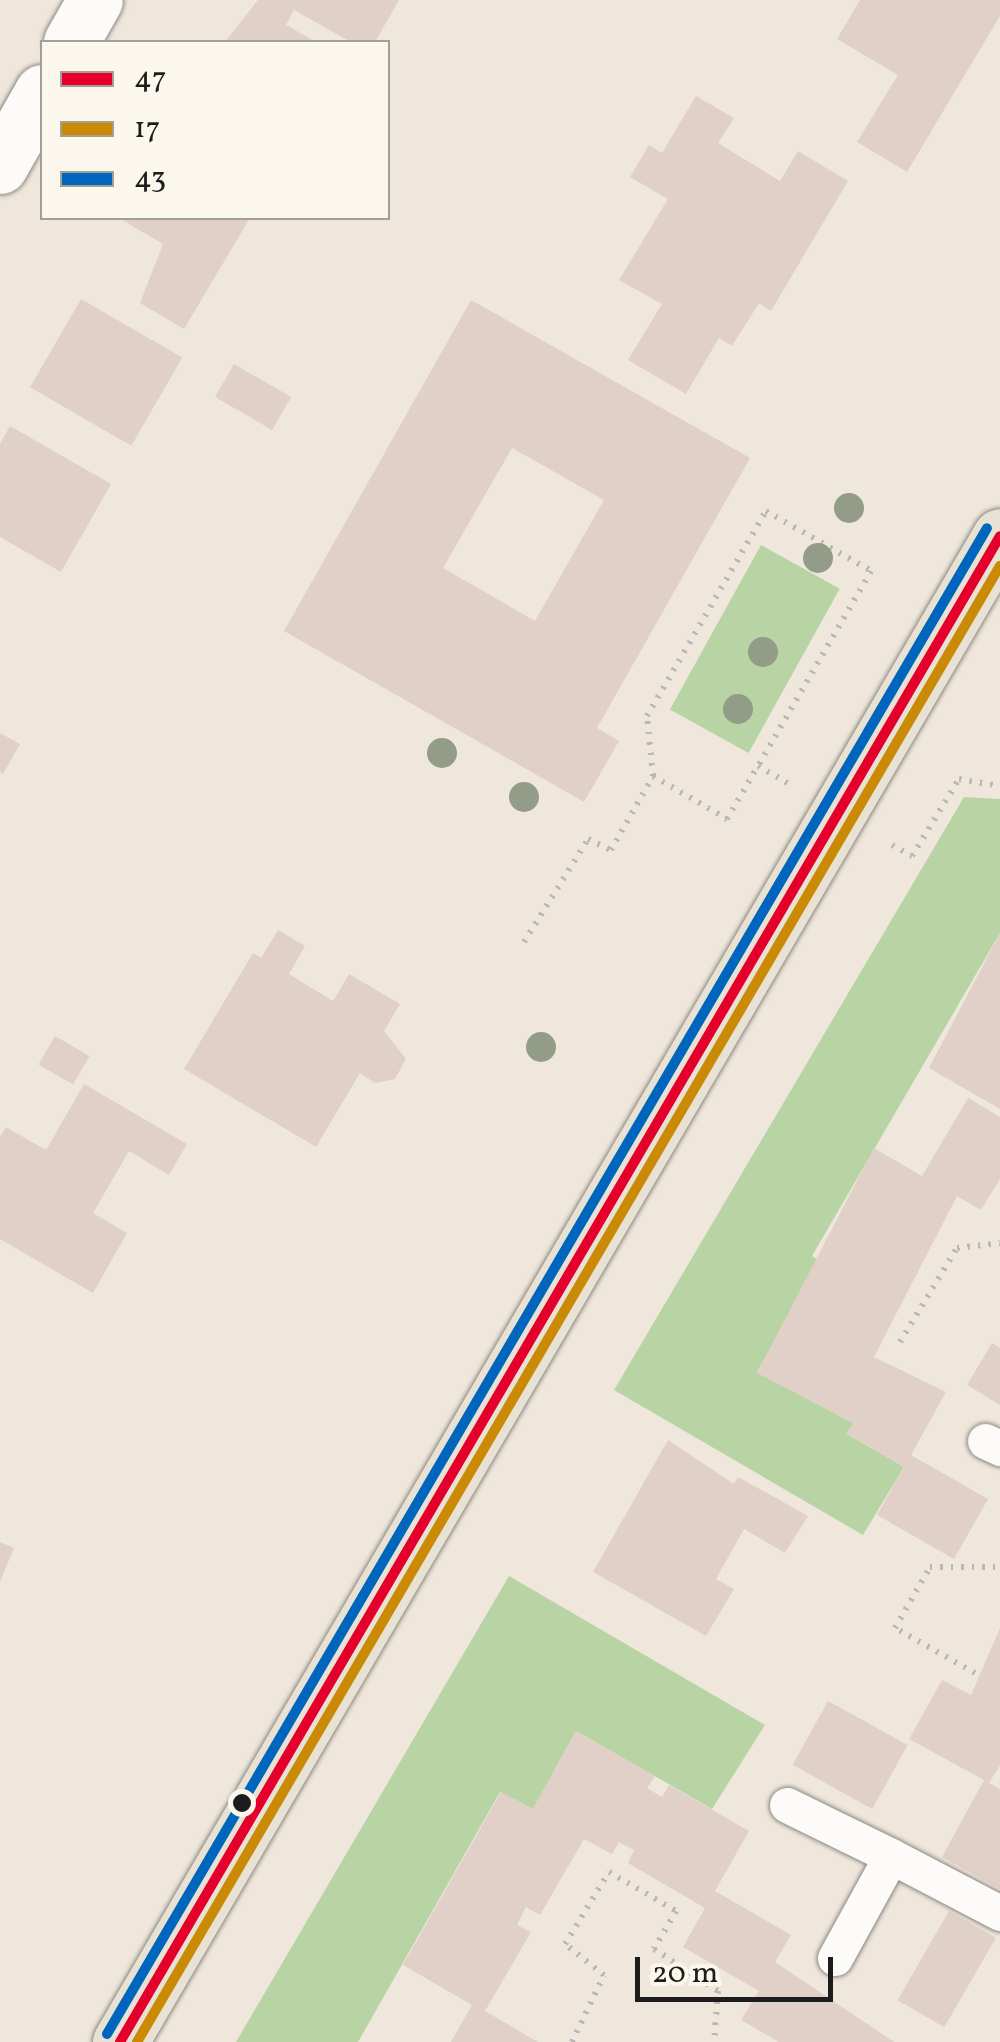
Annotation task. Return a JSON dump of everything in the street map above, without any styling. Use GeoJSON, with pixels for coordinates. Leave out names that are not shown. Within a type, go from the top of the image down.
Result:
{"type":"FeatureCollection","features":[{"type":"Feature","properties":{"kind":"main road"},"geometry":{"type":"LineString","coordinates":[[120,2042],[1000,536]]}},
{"type":"Feature","properties":{"kind":"street"},"geometry":{"type":"LineString","coordinates":[[72,40],[96,0]]}},
{"type":"Feature","properties":{"kind":"street"},"geometry":{"type":"LineString","coordinates":[[0,166],[40,96]]}},
{"type":"Feature","properties":{"kind":"lane"},"geometry":{"type":"LineString","coordinates":[[786,1805],[1000,1913]]}},
{"type":"Feature","properties":{"kind":"lane"},"geometry":{"type":"LineString","coordinates":[[835,1958],[890,1856]]}},
{"type":"Feature","properties":{"kind":"path"},"geometry":{"type":"LineString","coordinates":[[524,942],[588,839],[611,850],[653,776],[647,716],[766,511],[872,571],[727,819],[653,776]]}},
{"type":"Feature","properties":{"kind":"path"},"geometry":{"type":"LineString","coordinates":[[758,766],[912,856],[959,779],[1000,786]]}},
{"type":"Feature","properties":{"kind":"path"},"geometry":{"type":"LineString","coordinates":[[900,1342],[957,1248],[1000,1242]]}},
{"type":"Feature","properties":{"kind":"path"},"geometry":{"type":"LineString","coordinates":[[975,1674],[895,1628],[930,1567],[1000,1567]]}},
{"type":"Feature","properties":{"kind":"path"},"geometry":{"type":"LineString","coordinates":[[572,2042],[604,1976],[565,1944],[609,1872],[676,1911],[654,1949],[718,1991],[714,2042]]}},
{"type":"Feature","properties":{"kind":"green space"},"geometry":{"type":"Polygon","coordinates":[[[761,545],[840,589],[749,753],[670,709],[761,545]]]}},
{"type":"Feature","properties":{"kind":"green space"},"geometry":{"type":"Polygon","coordinates":[[[964,797],[1000,799],[1000,933],[812,1256],[820,1261],[757,1372],[853,1423],[847,1434],[904,1467],[863,1535],[614,1390],[964,797]]]}},
{"type":"Feature","properties":{"kind":"green space"},"geometry":{"type":"Polygon","coordinates":[[[509,1576],[765,1725],[712,1809],[576,1731],[533,1809],[500,1792],[358,2042],[236,2042],[509,1576]]]}},
{"type":"Feature","properties":{"kind":"building"},"geometry":{"type":"Polygon","coordinates":[[[258,0],[399,0],[376,40],[347,40],[294,10],[286,25],[312,40],[227,40],[258,0]]]}},
{"type":"Feature","properties":{"kind":"building"},"geometry":{"type":"Polygon","coordinates":[[[860,0],[1000,0],[1000,16],[907,172],[857,142],[898,75],[837,39],[860,0]]]}},
{"type":"Feature","properties":{"kind":"building"},"geometry":{"type":"Polygon","coordinates":[[[696,96],[734,118],[718,143],[780,181],[798,151],[848,181],[771,311],[759,303],[732,346],[719,338],[686,394],[628,360],[662,304],[619,280],[668,199],[630,177],[649,145],[662,153],[696,96]]]}},
{"type":"Feature","properties":{"kind":"building"},"geometry":{"type":"Polygon","coordinates":[[[122,220],[249,220],[184,329],[140,303],[163,244],[122,220]]]}},
{"type":"Feature","properties":{"kind":"building"},"geometry":{"type":"Polygon","coordinates":[[[81,299],[182,358],[131,446],[30,387],[81,299]]]}},
{"type":"Feature","properties":{"kind":"building"},"geometry":{"type":"Polygon","coordinates":[[[471,300],[750,458],[597,728],[619,741],[584,802],[284,631],[471,300]],[[512,448],[443,568],[535,621],[604,500],[512,448]]]}},
{"type":"Feature","properties":{"kind":"building"},"geometry":{"type":"Polygon","coordinates":[[[234,364],[291,397],[272,430],[215,397],[234,364]]]}},
{"type":"Feature","properties":{"kind":"building"},"geometry":{"type":"Polygon","coordinates":[[[10,426],[111,484],[61,572],[0,537],[0,444],[10,426]]]}},
{"type":"Feature","properties":{"kind":"building"},"geometry":{"type":"Polygon","coordinates":[[[0,733],[20,744],[3,774],[0,772],[0,733]]]}},
{"type":"Feature","properties":{"kind":"building"},"geometry":{"type":"Polygon","coordinates":[[[278,930],[305,946],[289,974],[333,1001],[349,974],[400,1004],[384,1031],[406,1059],[395,1079],[375,1083],[360,1073],[316,1147],[184,1069],[253,953],[261,958],[278,930]]]}},
{"type":"Feature","properties":{"kind":"building"},"geometry":{"type":"Polygon","coordinates":[[[1000,933],[1000,1109],[929,1068],[1000,933]]]}},
{"type":"Feature","properties":{"kind":"building"},"geometry":{"type":"Polygon","coordinates":[[[55,1036],[90,1056],[73,1085],[38,1065],[55,1036]]]}},
{"type":"Feature","properties":{"kind":"building"},"geometry":{"type":"Polygon","coordinates":[[[84,1084],[187,1144],[169,1175],[129,1151],[93,1213],[127,1233],[93,1293],[0,1239],[0,1137],[6,1127],[46,1150],[84,1084]]]}},
{"type":"Feature","properties":{"kind":"building"},"geometry":{"type":"Polygon","coordinates":[[[968,1098],[1000,1117],[1000,1179],[981,1210],[957,1196],[874,1357],[946,1392],[911,1455],[988,1499],[954,1559],[877,1515],[904,1467],[846,1433],[853,1423],[757,1373],[874,1148],[922,1176],[968,1098]]]}},
{"type":"Feature","properties":{"kind":"building"},"geometry":{"type":"Polygon","coordinates":[[[992,1343],[1000,1348],[1000,1405],[967,1385],[992,1343]]]}},
{"type":"Feature","properties":{"kind":"building"},"geometry":{"type":"Polygon","coordinates":[[[668,1440],[734,1484],[738,1477],[808,1516],[785,1553],[744,1529],[716,1579],[734,1589],[706,1636],[593,1572],[668,1440]]]}},
{"type":"Feature","properties":{"kind":"building"},"geometry":{"type":"Polygon","coordinates":[[[0,1542],[14,1548],[0,1582],[0,1542]]]}},
{"type":"Feature","properties":{"kind":"building"},"geometry":{"type":"Polygon","coordinates":[[[1000,1628],[1000,1765],[989,1783],[1000,1789],[1000,1889],[942,1857],[984,1780],[909,1739],[942,1680],[971,1695],[1000,1628]]]}},
{"type":"Feature","properties":{"kind":"building"},"geometry":{"type":"Polygon","coordinates":[[[828,1701],[908,1745],[872,1809],[793,1765],[828,1701]]]}},
{"type":"Feature","properties":{"kind":"building"},"geometry":{"type":"Polygon","coordinates":[[[576,1731],[655,1776],[647,1788],[662,1797],[669,1785],[749,1831],[715,1891],[791,1935],[775,1962],[894,2042],[779,2042],[741,2020],[759,1991],[683,1947],[705,1908],[628,1863],[634,1850],[619,1842],[612,1854],[584,1839],[540,1915],[526,1907],[517,1925],[531,1932],[485,2011],[538,2042],[451,2042],[472,2005],[403,1965],[501,1792],[533,1809],[576,1731]]]}},
{"type":"Feature","properties":{"kind":"building"},"geometry":{"type":"Polygon","coordinates":[[[949,1911],[996,1938],[944,2027],[898,2000],[949,1911]]]}},
{"type":"Feature","properties":{"kind":"transit line","name":"43"},"geometry":{"type":"LineString","coordinates":[[107,2034],[987,528]]}},
{"type":"Feature","properties":{"kind":"transit line","name":"47"},"geometry":{"type":"LineString","coordinates":[[120,2042],[1000,536]]}},
{"type":"Feature","properties":{"kind":"transit line","name":"17"},"geometry":{"type":"LineString","coordinates":[[137,2042],[1000,566]]}}]}
